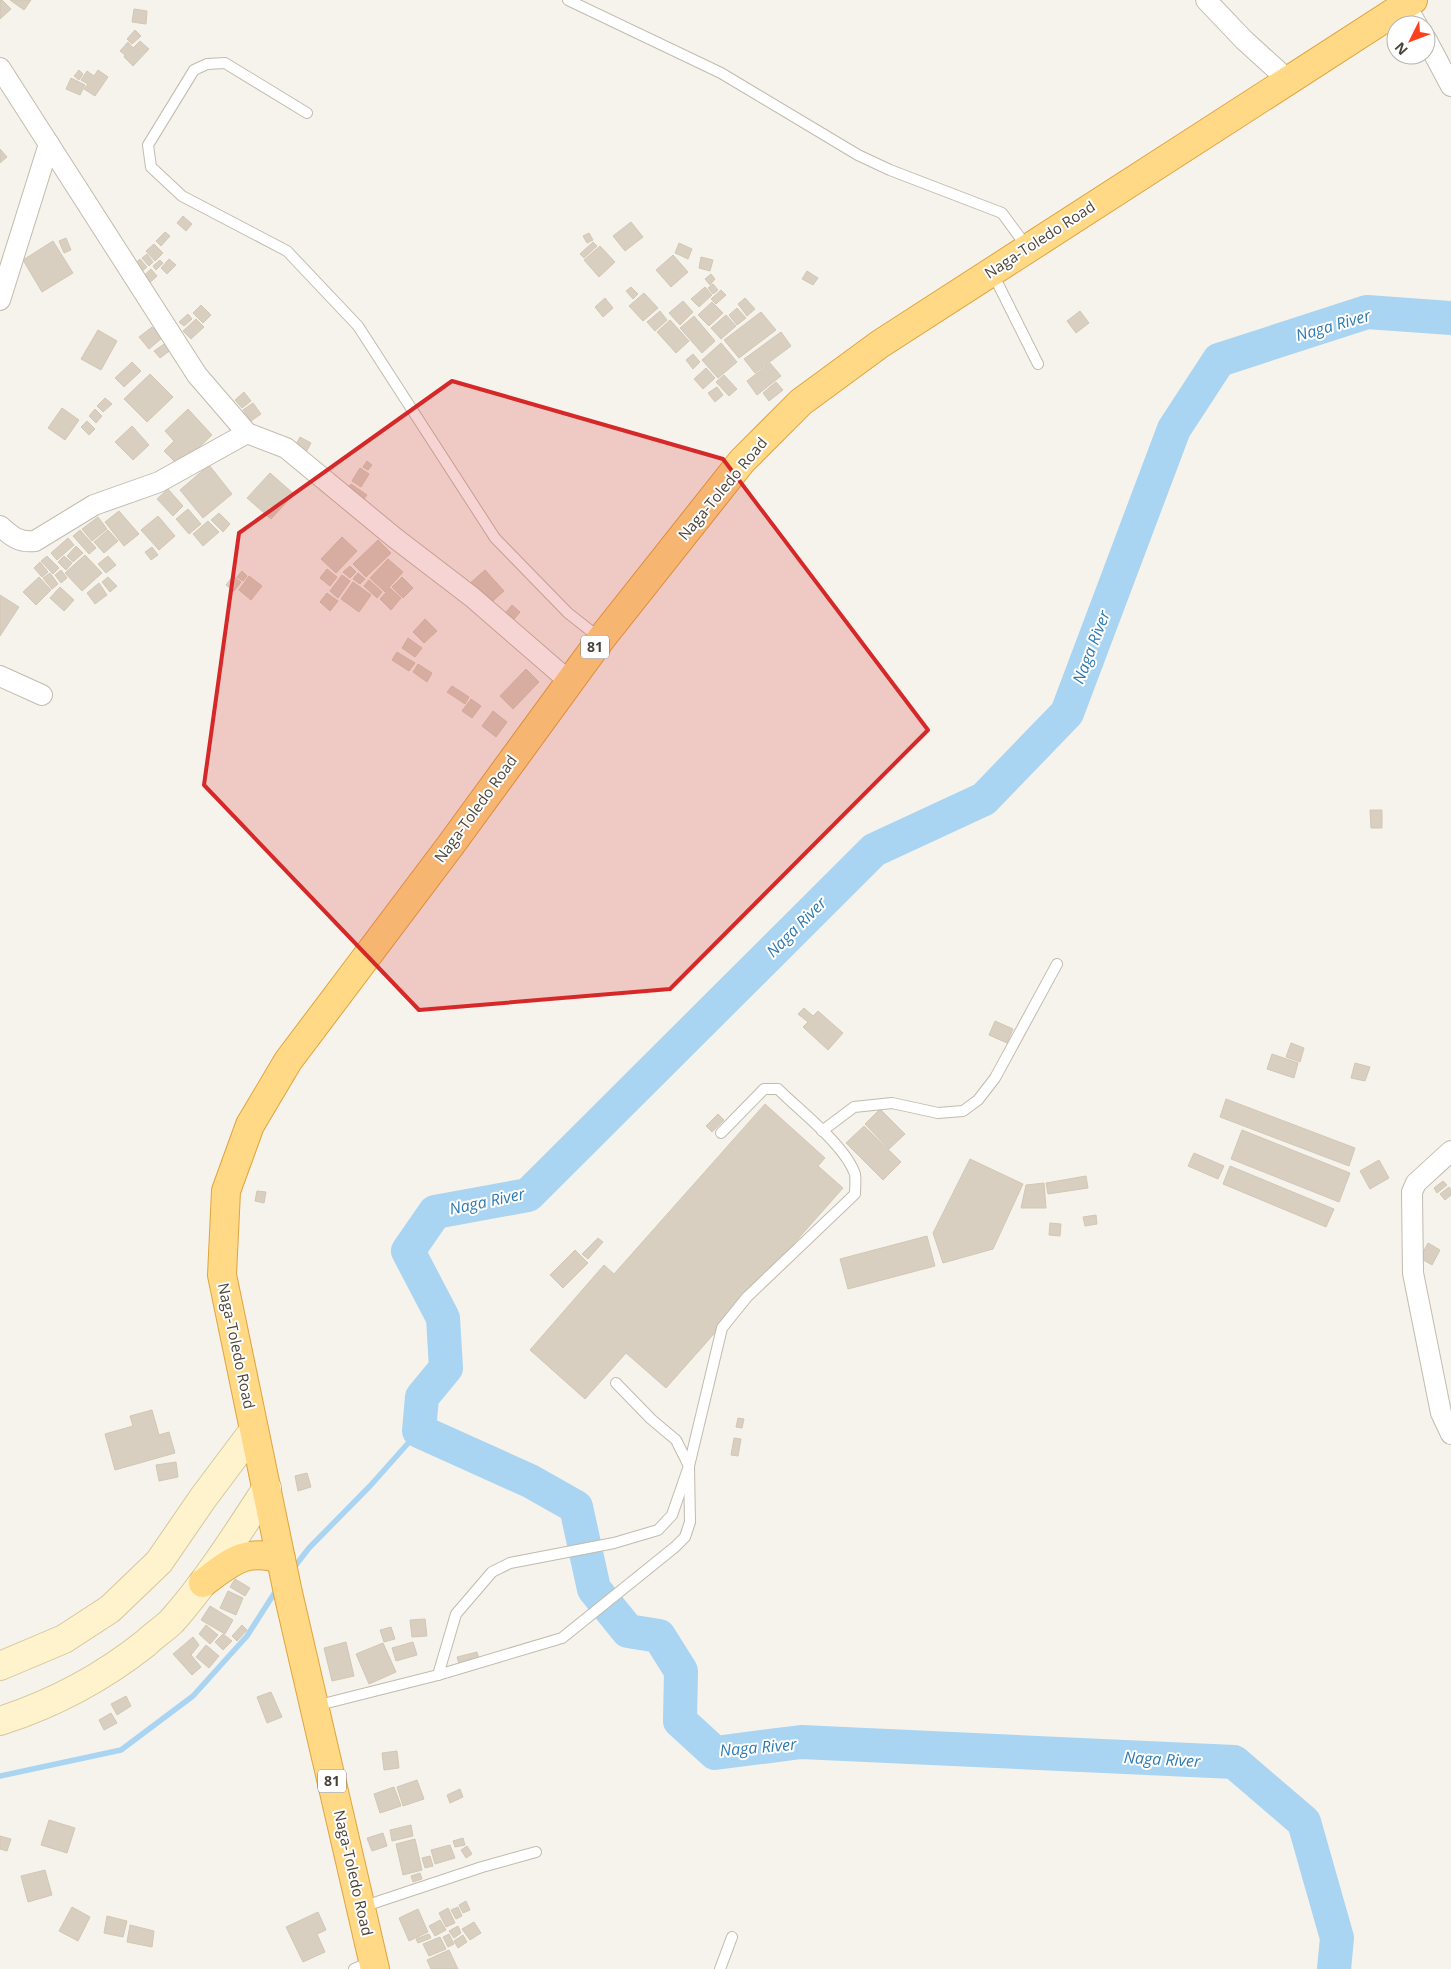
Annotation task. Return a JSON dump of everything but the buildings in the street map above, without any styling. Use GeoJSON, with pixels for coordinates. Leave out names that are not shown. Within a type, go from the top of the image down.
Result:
{"type":"FeatureCollection","features":[{"type":"Feature","properties":{"kind":"highway","name":"Naga-Toledo Road"},"geometry":{"type":"LineString","coordinates":[[367,1966],[361,1907],[288,1593],[222,1275],[226,1191],[250,1126],[288,1061],[601,639],[742,462],[801,402],[880,344],[1288,80],[1412,10]]}},
{"type":"Feature","properties":{"kind":"highway"},"geometry":{"type":"LineString","coordinates":[[203,1583],[237,1559],[256,1554],[282,1563]]}},
{"type":"Feature","properties":{"kind":"main road"},"geometry":{"type":"LineString","coordinates":[[0,1666],[64,1639],[110,1609],[159,1562],[203,1498],[254,1430]]}},
{"type":"Feature","properties":{"kind":"main road"},"geometry":{"type":"LineString","coordinates":[[0,1721],[23,1714],[84,1686],[128,1657],[170,1622],[203,1583],[266,1488]]}},
{"type":"Feature","properties":{"kind":"street"},"geometry":{"type":"LineString","coordinates":[[1206,0],[1244,40],[1288,80]]}},
{"type":"Feature","properties":{"kind":"street"},"geometry":{"type":"LineString","coordinates":[[1436,58],[1451,86]]}},
{"type":"Feature","properties":{"kind":"street"},"geometry":{"type":"LineString","coordinates":[[0,68],[197,375],[247,433],[286,448],[395,538],[472,598],[570,682]]}},
{"type":"Feature","properties":{"kind":"street"},"geometry":{"type":"LineString","coordinates":[[0,300],[49,144]]}},
{"type":"Feature","properties":{"kind":"street"},"geometry":{"type":"LineString","coordinates":[[0,526],[14,539],[34,542],[94,505],[159,482],[247,433]]}},
{"type":"Feature","properties":{"kind":"street"},"geometry":{"type":"LineString","coordinates":[[0,676],[42,695]]}},
{"type":"Feature","properties":{"kind":"street"},"geometry":{"type":"LineString","coordinates":[[1451,1151],[1416,1182],[1412,1192],[1412,1201],[1413,1273],[1441,1413],[1451,1434]]}},
{"type":"Feature","properties":{"kind":"lane"},"geometry":{"type":"LineString","coordinates":[[568,0],[721,72],[858,155],[890,170],[1002,213],[1028,248]]}},
{"type":"Feature","properties":{"kind":"lane"},"geometry":{"type":"LineString","coordinates":[[307,113],[224,63],[207,64],[194,70],[148,145],[151,167],[182,196],[288,251],[358,326],[495,538],[568,613],[601,639]]}},
{"type":"Feature","properties":{"kind":"lane"},"geometry":{"type":"LineString","coordinates":[[992,271],[1038,364]]}},
{"type":"Feature","properties":{"kind":"lane"},"geometry":{"type":"LineString","coordinates":[[822,1131],[854,1107],[892,1102],[938,1113],[963,1111],[978,1100],[995,1078],[1057,964]]}},
{"type":"Feature","properties":{"kind":"lane"},"geometry":{"type":"LineString","coordinates":[[438,1675],[456,1614],[492,1572],[510,1562],[614,1543],[658,1530],[672,1515],[689,1466],[722,1328],[747,1297],[855,1194],[855,1176],[839,1148],[778,1089],[764,1089],[721,1133]]}},
{"type":"Feature","properties":{"kind":"lane"},"geometry":{"type":"LineString","coordinates":[[314,1706],[438,1675],[562,1638],[685,1537],[690,1522],[689,1466],[676,1440],[651,1420],[616,1383]]}},
{"type":"Feature","properties":{"kind":"lane"},"geometry":{"type":"LineString","coordinates":[[361,1907],[482,1867],[536,1852]]}},
{"type":"Feature","properties":{"kind":"lane"},"geometry":{"type":"LineString","coordinates":[[720,1969],[732,1937]]}},
{"type":"Feature","properties":{"kind":"highlighted area"},"geometry":{"type":"Polygon","coordinates":[[[452,381],[723,459],[928,730],[670,989],[419,1010],[204,785],[239,533],[452,381]]]}},
{"type":"Feature","properties":{"kind":"waterway","name":"Naga River"},"geometry":{"type":"LineString","coordinates":[[1334,1969],[1337,1938],[1304,1822],[1234,1762],[801,1742],[715,1753],[680,1721],[681,1671],[659,1636],[628,1631],[594,1589],[576,1507],[530,1481],[419,1431],[422,1397],[446,1368],[443,1318],[408,1251],[435,1212],[528,1195],[874,850],[984,799],[1067,713],[1174,429],[1219,360],[1367,312],[1451,318]]}},
{"type":"Feature","properties":{"kind":"waterway"},"geometry":{"type":"LineString","coordinates":[[292,1570],[309,1548],[370,1486],[419,1431]]}},
{"type":"Feature","properties":{"kind":"waterway"},"geometry":{"type":"LineString","coordinates":[[0,1776],[121,1750],[193,1696],[247,1636],[277,1589]]}}]}
